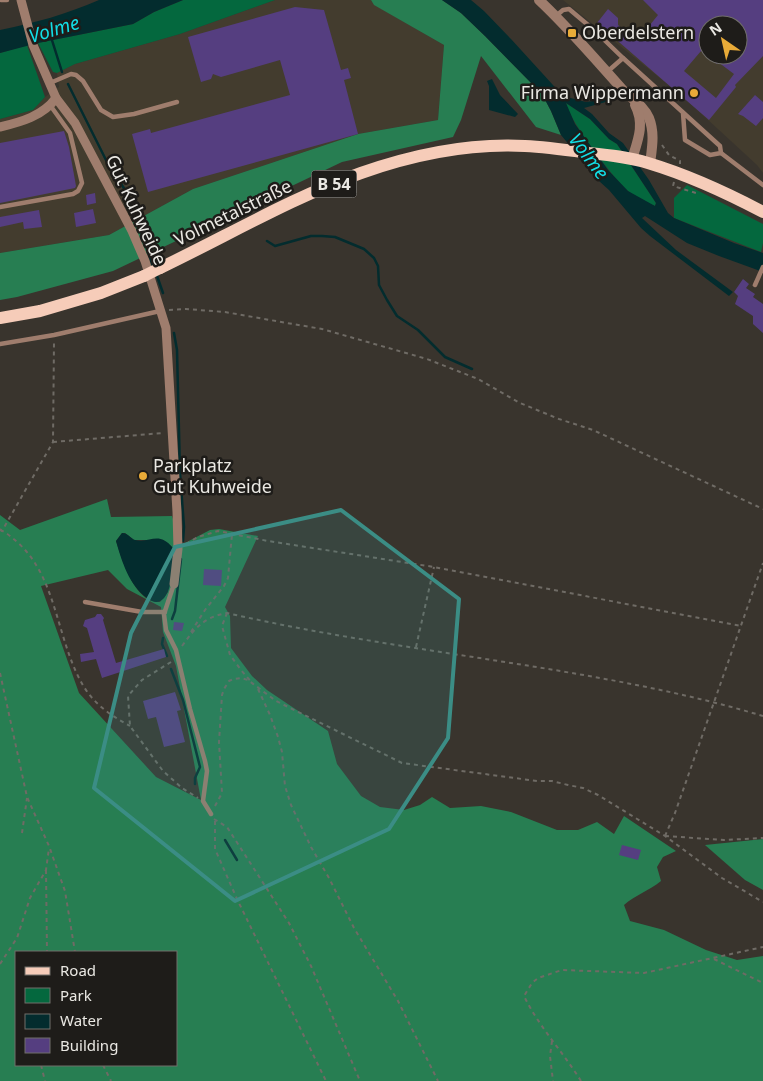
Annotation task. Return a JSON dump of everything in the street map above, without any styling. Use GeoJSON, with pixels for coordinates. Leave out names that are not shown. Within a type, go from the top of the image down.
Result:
{"type":"FeatureCollection","features":[{"type":"Feature","properties":{"kind":"main road","name":"Volmetalstraße"},"geometry":{"type":"LineString","coordinates":[[0,318],[40,312],[101,293],[144,276],[322,189],[404,160],[449,151],[491,146],[524,146],[632,159]]}},
{"type":"Feature","properties":{"kind":"main road","name":"B 54"},"geometry":{"type":"LineString","coordinates":[[632,159],[712,187],[763,212]]}},
{"type":"Feature","properties":{"kind":"street","name":"Gut Kuhweide"},"geometry":{"type":"LineString","coordinates":[[21,0],[33,45],[50,83],[53,102],[75,123],[132,231],[145,261],[162,311],[168,346],[178,549],[174,584]]}},
{"type":"Feature","properties":{"kind":"street"},"geometry":{"type":"LineString","coordinates":[[539,0],[646,112],[652,128],[653,144],[650,164]]}},
{"type":"Feature","properties":{"kind":"street"},"geometry":{"type":"LineString","coordinates":[[632,99],[641,119],[639,137],[632,159]]}},
{"type":"Feature","properties":{"kind":"street"},"geometry":{"type":"LineString","coordinates":[[0,128],[35,116],[53,102]]}},
{"type":"Feature","properties":{"kind":"lane"},"geometry":{"type":"LineString","coordinates":[[1,0],[7,0]]}},
{"type":"Feature","properties":{"kind":"lane"},"geometry":{"type":"LineString","coordinates":[[556,16],[563,10],[569,9],[720,146],[721,153],[763,185]]}},
{"type":"Feature","properties":{"kind":"lane"},"geometry":{"type":"LineString","coordinates":[[607,72],[623,58]]}},
{"type":"Feature","properties":{"kind":"lane"},"geometry":{"type":"LineString","coordinates":[[50,83],[71,74],[76,75],[83,81],[101,110],[112,117],[134,114],[177,102]]}},
{"type":"Feature","properties":{"kind":"lane"},"geometry":{"type":"LineString","coordinates":[[0,207],[73,194],[78,191],[82,183],[70,133],[53,102]]}},
{"type":"Feature","properties":{"kind":"lane"},"geometry":{"type":"LineString","coordinates":[[683,113],[685,140],[710,155],[721,153]]}},
{"type":"Feature","properties":{"kind":"lane"},"geometry":{"type":"LineString","coordinates":[[755,285],[763,267]]}},
{"type":"Feature","properties":{"kind":"lane"},"geometry":{"type":"LineString","coordinates":[[0,344],[54,335],[162,311]]}},
{"type":"Feature","properties":{"kind":"lane"},"geometry":{"type":"LineString","coordinates":[[174,584],[165,612],[166,630],[176,650],[206,770],[203,801],[211,814]]}},
{"type":"Feature","properties":{"kind":"lane"},"geometry":{"type":"LineString","coordinates":[[85,602],[142,612],[165,612]]}},
{"type":"Feature","properties":{"kind":"path"},"geometry":{"type":"LineString","coordinates":[[162,311],[186,309],[225,312],[322,329],[427,359],[478,379],[520,403],[593,430],[763,509]]}},
{"type":"Feature","properties":{"kind":"path"},"geometry":{"type":"LineString","coordinates":[[54,335],[53,442],[1,530],[22,546],[41,572],[73,663],[84,687],[108,714],[130,726],[163,771],[182,788],[203,801]]}},
{"type":"Feature","properties":{"kind":"path"},"geometry":{"type":"LineString","coordinates":[[53,442],[172,432]]}},
{"type":"Feature","properties":{"kind":"path"},"geometry":{"type":"LineString","coordinates":[[178,549],[209,532],[218,531],[434,567],[741,626]]}},
{"type":"Feature","properties":{"kind":"path"},"geometry":{"type":"LineString","coordinates":[[176,650],[182,647],[204,610],[224,586],[228,578],[232,534]]}},
{"type":"Feature","properties":{"kind":"path"},"geometry":{"type":"LineString","coordinates":[[665,836],[676,813],[763,562]]}},
{"type":"Feature","properties":{"kind":"path"},"geometry":{"type":"LineString","coordinates":[[416,647],[434,567]]}},
{"type":"Feature","properties":{"kind":"path"},"geometry":{"type":"LineString","coordinates":[[189,637],[205,621],[214,616],[227,614],[369,641],[416,647],[615,681],[689,696],[763,716]]}},
{"type":"Feature","properties":{"kind":"path"},"geometry":{"type":"LineString","coordinates":[[227,614],[222,626],[230,655],[258,688],[278,737],[282,752],[285,786],[291,805],[354,928],[395,994],[438,1081]]}},
{"type":"Feature","properties":{"kind":"path"},"geometry":{"type":"LineString","coordinates":[[130,726],[128,696],[142,680],[178,658]]}},
{"type":"Feature","properties":{"kind":"path"},"geometry":{"type":"LineString","coordinates":[[0,673],[27,797],[49,846],[65,891],[75,951]]}},
{"type":"Feature","properties":{"kind":"path"},"geometry":{"type":"LineString","coordinates":[[326,1081],[241,908],[215,849],[215,821],[211,814],[222,793],[219,742],[220,706],[224,689],[229,681],[233,679],[241,678],[248,680],[276,701],[402,764],[537,781],[552,781],[583,788],[598,795],[665,836],[722,878],[763,902]]}},
{"type":"Feature","properties":{"kind":"path"},"geometry":{"type":"LineString","coordinates":[[22,833],[27,797]]}},
{"type":"Feature","properties":{"kind":"path"},"geometry":{"type":"LineString","coordinates":[[215,821],[227,827],[289,923],[312,966],[360,1081]]}},
{"type":"Feature","properties":{"kind":"path"},"geometry":{"type":"LineString","coordinates":[[665,836],[724,840],[763,838]]}},
{"type":"Feature","properties":{"kind":"path"},"geometry":{"type":"LineString","coordinates":[[47,951],[46,870],[49,846]]}},
{"type":"Feature","properties":{"kind":"path"},"geometry":{"type":"LineString","coordinates":[[0,964],[17,938],[30,898],[46,870]]}},
{"type":"Feature","properties":{"kind":"path"},"geometry":{"type":"LineString","coordinates":[[581,1081],[532,1012],[524,996],[532,983],[538,978],[562,970],[644,973],[763,948]]}},
{"type":"Feature","properties":{"kind":"path"},"geometry":{"type":"LineString","coordinates":[[713,959],[763,983]]}},
{"type":"Feature","properties":{"kind":"path"},"geometry":{"type":"LineString","coordinates":[[552,1041],[550,1056],[553,1081]]}},
{"type":"Feature","properties":{"kind":"path"},"geometry":{"type":"LineString","coordinates":[[42,1066],[45,1081]]}},
{"type":"Feature","properties":{"kind":"path"},"geometry":{"type":"LineString","coordinates":[[103,1066],[111,1081]]}},
{"type":"Feature","properties":{"kind":"highlighted area"},"geometry":{"type":"Polygon","coordinates":[[[341,510],[459,599],[448,738],[389,829],[235,901],[94,788],[131,633],[175,547],[341,510]]]}},
{"type":"Feature","properties":{"kind":"shaded area"},"geometry":{"type":"Polygon","coordinates":[[[275,0],[371,0],[375,5],[444,45],[438,120],[358,134],[193,189],[109,235],[0,253],[0,119],[33,110],[45,97],[59,87],[57,73],[75,64],[180,34],[275,0]]]}},
{"type":"Feature","properties":{"kind":"shaded area"},"geometry":{"type":"Polygon","coordinates":[[[563,0],[763,0],[763,173],[757,165],[681,95],[563,0]]]}},
{"type":"Feature","properties":{"kind":"green space"},"geometry":{"type":"Polygon","coordinates":[[[183,0],[275,0],[180,34],[75,64],[57,73],[53,72],[38,43],[133,24],[154,12],[183,0]]]}},
{"type":"Feature","properties":{"kind":"green space"},"geometry":{"type":"Polygon","coordinates":[[[371,0],[442,0],[461,13],[542,94],[561,135],[536,127],[481,56],[461,120],[453,137],[342,162],[113,271],[0,300],[0,253],[109,235],[193,189],[358,134],[438,120],[444,45],[374,5],[371,0]]]}},
{"type":"Feature","properties":{"kind":"green space"},"geometry":{"type":"Polygon","coordinates":[[[27,45],[45,97],[33,110],[0,119],[0,53],[27,45]]]}},
{"type":"Feature","properties":{"kind":"green space"},"geometry":{"type":"Polygon","coordinates":[[[566,103],[590,119],[609,139],[617,144],[656,203],[655,206],[641,200],[621,184],[583,135],[566,103]]]}},
{"type":"Feature","properties":{"kind":"green space"},"geometry":{"type":"Polygon","coordinates":[[[687,185],[763,224],[761,252],[674,218],[674,198],[687,185]]]}},
{"type":"Feature","properties":{"kind":"green space"},"geometry":{"type":"Polygon","coordinates":[[[107,499],[111,517],[172,516],[181,545],[210,530],[219,529],[258,536],[225,607],[230,616],[231,648],[252,676],[267,690],[328,731],[337,764],[361,796],[380,807],[404,810],[420,805],[432,797],[450,808],[481,806],[511,812],[557,830],[578,830],[597,822],[614,834],[624,816],[676,851],[663,857],[657,867],[661,881],[624,905],[630,921],[664,930],[706,950],[737,960],[763,956],[763,1081],[0,1081],[0,515],[20,530],[107,499]],[[122,533],[116,541],[131,579],[143,596],[151,601],[160,602],[168,592],[173,548],[163,540],[134,540],[125,533],[122,533]],[[108,570],[41,586],[79,693],[156,777],[201,800],[176,666],[163,632],[161,607],[127,589],[108,570]]]}},
{"type":"Feature","properties":{"kind":"green space"},"geometry":{"type":"Polygon","coordinates":[[[763,839],[763,890],[745,880],[705,845],[763,839]]]}},
{"type":"Feature","properties":{"kind":"water","name":"Volme"},"geometry":{"type":"Polygon","coordinates":[[[99,0],[183,0],[154,12],[133,24],[38,43],[0,53],[0,30],[51,18],[99,0]]]}},
{"type":"Feature","properties":{"kind":"water","name":"Volme"},"geometry":{"type":"Polygon","coordinates":[[[442,0],[471,0],[511,39],[563,96],[586,102],[612,98],[613,100],[584,108],[609,133],[623,143],[649,180],[668,213],[674,218],[763,253],[763,272],[687,243],[645,216],[642,218],[676,250],[733,292],[729,296],[650,236],[599,181],[561,135],[542,94],[461,13],[442,0]],[[566,103],[575,124],[608,170],[628,191],[655,206],[656,203],[617,144],[609,139],[590,119],[566,103]]]}},
{"type":"Feature","properties":{"kind":"water"},"geometry":{"type":"Polygon","coordinates":[[[492,79],[500,95],[518,114],[515,117],[489,110],[489,86],[487,81],[492,79]]]}},
{"type":"Feature","properties":{"kind":"water"},"geometry":{"type":"Polygon","coordinates":[[[122,533],[140,541],[163,540],[173,548],[170,585],[167,594],[162,600],[155,602],[147,598],[135,587],[124,565],[116,541],[122,533]]]}},
{"type":"Feature","properties":{"kind":"building"},"geometry":{"type":"Polygon","coordinates":[[[643,0],[763,0],[763,56],[735,85],[736,87],[709,120],[597,23],[608,9],[618,18],[618,25],[637,41],[658,15],[643,0]]]}},
{"type":"Feature","properties":{"kind":"building"},"geometry":{"type":"Polygon","coordinates":[[[295,7],[324,10],[341,70],[348,68],[351,78],[344,80],[358,134],[148,192],[132,134],[150,129],[151,133],[290,95],[280,60],[221,77],[213,74],[211,79],[201,82],[188,37],[295,7]]]}},
{"type":"Feature","properties":{"kind":"building"},"geometry":{"type":"Polygon","coordinates":[[[755,95],[763,102],[763,118],[756,126],[738,114],[755,95]]]}},
{"type":"Feature","properties":{"kind":"building"},"geometry":{"type":"Polygon","coordinates":[[[64,131],[69,147],[75,188],[0,203],[0,143],[64,131]]]}},
{"type":"Feature","properties":{"kind":"building"},"geometry":{"type":"Polygon","coordinates":[[[95,193],[96,203],[87,205],[86,195],[95,193]]]}},
{"type":"Feature","properties":{"kind":"building"},"geometry":{"type":"Polygon","coordinates":[[[93,209],[96,223],[76,227],[74,213],[93,209]]]}},
{"type":"Feature","properties":{"kind":"building"},"geometry":{"type":"Polygon","coordinates":[[[39,210],[42,227],[24,229],[23,222],[0,227],[0,217],[39,210]]]}},
{"type":"Feature","properties":{"kind":"building"},"geometry":{"type":"Polygon","coordinates":[[[743,279],[749,284],[746,288],[755,294],[753,297],[763,304],[763,333],[753,324],[753,316],[735,304],[738,296],[734,292],[743,279]]]}},
{"type":"Feature","properties":{"kind":"building"},"geometry":{"type":"Polygon","coordinates":[[[204,569],[222,570],[221,586],[203,585],[204,569]]]}},
{"type":"Feature","properties":{"kind":"building"},"geometry":{"type":"Polygon","coordinates":[[[97,614],[101,614],[104,618],[116,663],[164,649],[166,657],[102,678],[96,659],[81,662],[80,654],[94,652],[87,628],[83,626],[85,620],[95,617],[97,614]]]}},
{"type":"Feature","properties":{"kind":"building"},"geometry":{"type":"Polygon","coordinates":[[[174,622],[184,623],[182,631],[173,630],[174,622]]]}},
{"type":"Feature","properties":{"kind":"building"},"geometry":{"type":"Polygon","coordinates":[[[175,692],[181,710],[177,711],[185,742],[164,747],[156,717],[148,719],[143,701],[175,692]]]}},
{"type":"Feature","properties":{"kind":"building"},"geometry":{"type":"Polygon","coordinates":[[[622,845],[641,850],[638,860],[619,855],[622,845]]]}},
{"type":"Feature","properties":{"kind":"waterway","name":"Volme"},"geometry":{"type":"LineString","coordinates":[[51,37],[62,72]]}},
{"type":"Feature","properties":{"kind":"waterway"},"geometry":{"type":"LineString","coordinates":[[68,84],[106,160],[125,190],[153,266]]}},
{"type":"Feature","properties":{"kind":"waterway"},"geometry":{"type":"LineString","coordinates":[[267,241],[275,246],[311,236],[335,237],[364,249],[374,258],[378,266],[379,285],[397,316],[418,330],[445,357],[472,369]]}},
{"type":"Feature","properties":{"kind":"waterway"},"geometry":{"type":"LineString","coordinates":[[156,273],[163,293]]}},
{"type":"Feature","properties":{"kind":"waterway"},"geometry":{"type":"LineString","coordinates":[[174,333],[177,350],[183,541]]}},
{"type":"Feature","properties":{"kind":"waterway"},"geometry":{"type":"LineString","coordinates":[[172,619],[175,611],[181,559]]}},
{"type":"Feature","properties":{"kind":"waterway"},"geometry":{"type":"LineString","coordinates":[[163,638],[162,644],[167,656]]}},
{"type":"Feature","properties":{"kind":"waterway"},"geometry":{"type":"LineString","coordinates":[[171,669],[183,700],[200,767],[195,778],[195,784]]}},
{"type":"Feature","properties":{"kind":"waterway"},"geometry":{"type":"LineString","coordinates":[[225,840],[237,860]]}},
{"type":"Feature","properties":{"kind":"place","name":"Oberdelstern"},"geometry":{"type":"Point","coordinates":[572,33]}},
{"type":"Feature","properties":{"kind":"place","name":"Firma Wippermann"},"geometry":{"type":"Point","coordinates":[694,93]}},
{"type":"Feature","properties":{"kind":"place","name":"Parkplatz Gut Kuhweide"},"geometry":{"type":"Point","coordinates":[143,476]}}]}
